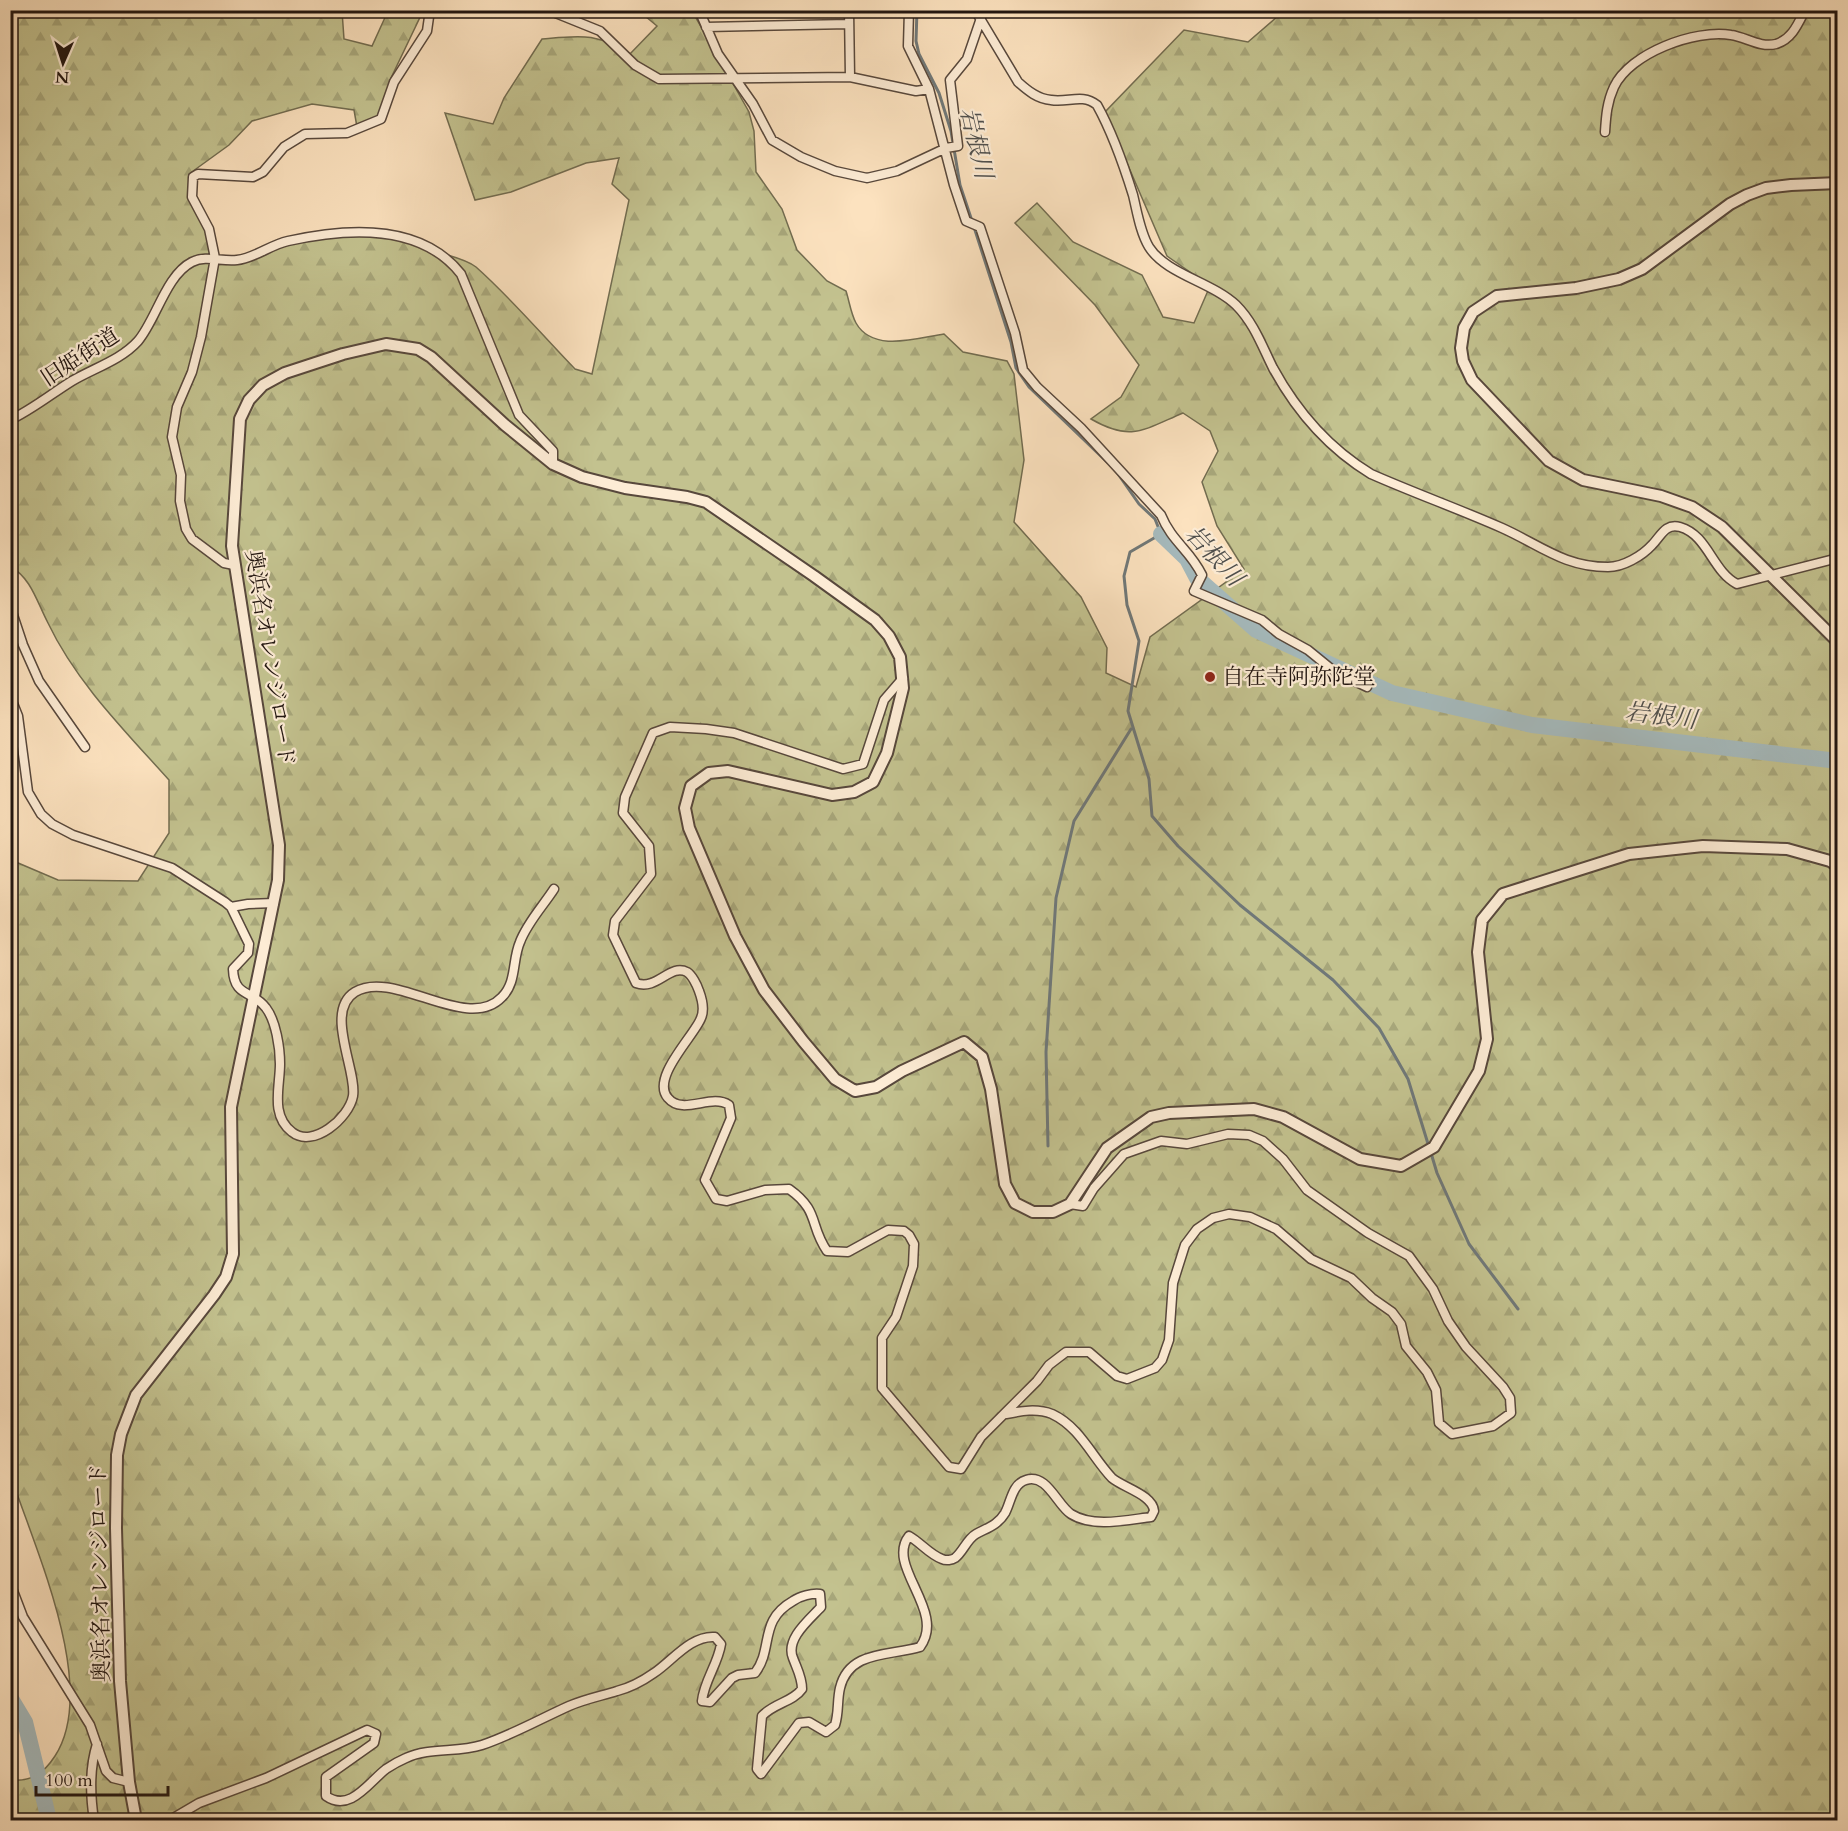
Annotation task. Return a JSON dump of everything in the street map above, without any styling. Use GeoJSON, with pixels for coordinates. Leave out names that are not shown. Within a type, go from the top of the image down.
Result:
{"type":"FeatureCollection","features":[{"type":"Feature","properties":{"kind":"street"},"geometry":{"type":"LineString","coordinates":[[234,565],[225,562],[192,539],[186,529],[180,501],[181,475],[172,437],[177,407],[192,372],[201,337],[215,258],[209,229],[192,197],[193,177],[198,174],[253,177],[263,172],[284,147],[305,134],[347,133],[381,119],[394,82],[427,31],[430,10]]}},
{"type":"Feature","properties":{"kind":"street"},"geometry":{"type":"LineString","coordinates":[[548,10],[600,30],[635,65],[659,80],[850,77],[916,91],[929,89]]}},
{"type":"Feature","properties":{"kind":"street"},"geometry":{"type":"LineString","coordinates":[[699,10],[718,54],[753,104],[772,140],[801,157],[835,171],[867,178],[897,171],[946,148],[958,146],[950,80],[967,58],[978,14]]}},
{"type":"Feature","properties":{"kind":"street"},"geometry":{"type":"LineString","coordinates":[[849,10],[850,77]]}},
{"type":"Feature","properties":{"kind":"street"},"geometry":{"type":"LineString","coordinates":[[909,10],[908,46],[929,89],[954,185],[966,221],[980,227],[999,280],[1016,333],[1023,370],[1161,515],[1169,533],[1195,560],[1202,575],[1194,591],[1262,620],[1279,634],[1308,650],[1335,672],[1367,687]]}},
{"type":"Feature","properties":{"kind":"street"},"geometry":{"type":"LineString","coordinates":[[1605,132],[1606,107],[1614,86],[1635,63],[1661,47],[1711,34],[1731,35],[1759,44],[1772,45],[1788,37],[1805,10]]}},
{"type":"Feature","properties":{"kind":"street"},"geometry":{"type":"LineString","coordinates":[[978,14],[1018,82],[1026,89],[1052,101],[1084,98],[1091,100],[1101,111],[1131,188],[1148,246],[1171,267],[1218,290],[1236,305],[1251,323],[1274,370],[1312,427],[1351,462],[1371,474],[1501,528],[1562,560],[1588,566],[1612,567],[1633,560],[1652,546],[1662,531],[1679,527],[1699,539],[1728,579],[1737,584],[1838,558]]}},
{"type":"Feature","properties":{"kind":"street"},"geometry":{"type":"LineString","coordinates":[[706,27],[849,24]]}},
{"type":"Feature","properties":{"kind":"street"},"geometry":{"type":"LineString","coordinates":[[1838,183],[1766,188],[1747,195],[1730,204],[1642,269],[1619,279],[1576,288],[1497,296],[1473,312],[1464,328],[1461,348],[1463,361],[1472,380],[1549,461],[1583,480],[1661,496],[1692,507],[1722,527],[1838,642]]}},
{"type":"Feature","properties":{"kind":"street","name":"旧姫街道"},"geometry":{"type":"LineString","coordinates":[[10,420],[36,407],[96,367],[123,354],[139,340],[178,275],[192,262],[215,258],[235,261],[286,242],[339,233],[377,234],[416,239],[449,258],[461,274],[519,415],[553,451],[554,465]]}},
{"type":"Feature","properties":{"kind":"street","name":"奥浜名オレンジロード"},"geometry":{"type":"LineString","coordinates":[[136,1821],[129,1782],[120,1681],[116,1598],[117,1455],[121,1434],[136,1395],[226,1277],[232,1254],[234,1226],[231,1107],[279,880],[279,845],[234,565],[233,500],[240,419],[249,400],[263,385],[313,363],[386,344],[418,350],[444,367],[505,425],[554,465],[582,477],[626,488],[687,496],[706,502],[789,558],[874,620],[890,636],[900,657],[904,678],[886,753],[873,782],[854,792],[832,795],[728,771],[709,773],[691,786],[685,808],[688,828],[735,936],[764,990],[835,1079],[855,1092],[876,1087],[902,1071],[964,1042],[982,1057],[991,1089],[1005,1184],[1016,1203],[1033,1212],[1053,1212],[1070,1204]]}},
{"type":"Feature","properties":{"kind":"street"},"geometry":{"type":"LineString","coordinates":[[10,606],[22,645],[39,681],[85,747]]}},
{"type":"Feature","properties":{"kind":"street"},"geometry":{"type":"LineString","coordinates":[[904,678],[884,700],[863,764],[843,769],[734,733],[670,727],[652,733],[625,798],[623,813],[649,846],[651,874],[615,921],[613,935],[636,983],[652,985],[674,971],[684,971],[689,973],[697,986],[702,1001],[701,1019],[674,1058],[667,1074],[664,1093],[668,1099],[678,1105],[713,1101],[729,1105],[731,1118],[705,1180],[716,1199],[727,1201],[765,1190],[789,1189],[811,1209],[821,1242],[827,1251],[848,1252],[888,1230],[904,1231],[909,1235],[914,1244],[913,1266],[896,1317],[882,1338],[882,1388],[949,1467],[961,1469],[981,1437],[1049,1365],[1066,1352],[1089,1352],[1117,1376],[1127,1379],[1155,1368],[1169,1340],[1173,1283],[1185,1245],[1197,1228],[1213,1218],[1229,1214],[1250,1217],[1270,1226],[1311,1259],[1351,1278],[1371,1298],[1392,1312],[1401,1324],[1406,1346],[1427,1372],[1436,1390],[1439,1423],[1447,1432],[1452,1434],[1494,1426],[1511,1413],[1510,1398],[1460,1339],[1448,1322],[1432,1289],[1409,1256],[1368,1233],[1307,1190],[1282,1159],[1263,1141],[1249,1135],[1228,1134],[1187,1144],[1161,1141],[1124,1154],[1094,1188],[1083,1206],[1070,1204],[1107,1148],[1151,1117],[1169,1113],[1254,1109],[1283,1117],[1360,1160],[1401,1166],[1434,1147],[1479,1071],[1485,1050],[1488,1039],[1478,952],[1482,920],[1503,894],[1629,854],[1703,846],[1787,849],[1830,861],[1838,866]]}},
{"type":"Feature","properties":{"kind":"street"},"geometry":{"type":"LineString","coordinates":[[10,696],[18,716],[28,792],[41,814],[52,824],[73,835],[172,868],[189,877],[231,908],[249,944],[248,953],[233,969],[235,984],[242,992],[254,997],[266,1008],[278,1041],[280,1073],[276,1099],[279,1113],[290,1131],[298,1136],[313,1138],[346,1110],[352,1097],[341,1029],[347,999],[354,992],[367,988],[393,989],[474,1010],[494,1004],[509,988],[519,944],[524,933],[554,889]]}},
{"type":"Feature","properties":{"kind":"street"},"geometry":{"type":"LineString","coordinates":[[231,908],[248,903],[274,903]]}},
{"type":"Feature","properties":{"kind":"street"},"geometry":{"type":"LineString","coordinates":[[170,1821],[199,1803],[266,1778],[367,1730],[376,1734],[374,1743],[326,1777],[326,1796],[337,1802],[348,1800],[387,1768],[408,1757],[428,1751],[481,1745],[542,1721],[570,1706],[602,1693],[616,1691],[653,1674],[687,1647],[715,1637],[721,1644],[719,1655],[702,1701],[710,1702],[732,1678],[755,1673],[761,1665],[768,1628],[775,1616],[796,1599],[820,1594],[821,1607],[799,1630],[792,1644],[791,1654],[801,1674],[802,1689],[795,1697],[774,1705],[762,1716],[757,1769],[761,1774],[799,1723],[809,1722],[826,1732],[835,1725],[840,1687],[847,1671],[858,1660],[920,1647],[927,1637],[928,1621],[903,1555],[904,1543],[909,1536],[941,1559],[949,1560],[956,1557],[976,1534],[987,1531],[1004,1514],[1019,1483],[1028,1479],[1037,1480],[1049,1488],[1066,1511],[1084,1520],[1114,1522],[1151,1517],[1154,1511],[1151,1502],[1112,1477],[1085,1442],[1065,1422],[1042,1412],[1025,1410],[1005,1414]]}},
{"type":"Feature","properties":{"kind":"street"},"geometry":{"type":"LineString","coordinates":[[10,1583],[23,1617],[72,1695],[97,1744],[106,1771],[113,1778],[129,1782]]}},
{"type":"Feature","properties":{"kind":"street"},"geometry":{"type":"LineString","coordinates":[[10,1607],[23,1617]]}},
{"type":"Feature","properties":{"kind":"street"},"geometry":{"type":"LineString","coordinates":[[94,1821],[90,1795],[91,1767],[97,1744]]}},
{"type":"Feature","properties":{"kind":"green space"},"geometry":{"type":"Polygon","coordinates":[[[1285,10],[1837,11],[1837,1820],[11,1820],[10,1780],[31,1778],[37,1775],[55,1756],[67,1727],[70,1693],[67,1655],[58,1616],[11,1476],[11,860],[58,880],[138,881],[169,833],[169,780],[87,686],[59,645],[29,584],[11,567],[11,11],[342,11],[344,39],[372,46],[388,11],[423,11],[391,78],[381,119],[357,127],[354,110],[312,104],[252,121],[229,145],[189,174],[191,193],[215,258],[228,260],[308,240],[332,237],[357,235],[409,242],[472,264],[514,304],[575,369],[592,374],[629,200],[612,184],[619,158],[586,163],[511,192],[475,200],[445,113],[493,124],[504,98],[542,39],[587,37],[608,42],[628,56],[657,26],[639,11],[692,11],[749,112],[754,131],[756,172],[782,209],[797,250],[827,281],[846,291],[854,319],[864,332],[884,341],[909,340],[944,334],[963,352],[1007,361],[1014,374],[1024,460],[1014,522],[1081,597],[1107,648],[1106,673],[1136,687],[1150,637],[1244,569],[1217,526],[1202,482],[1218,451],[1210,431],[1183,413],[1147,428],[1127,432],[1105,426],[1091,419],[1121,397],[1139,365],[1095,305],[1015,223],[1037,203],[1073,242],[1142,275],[1163,317],[1194,323],[1210,286],[1167,256],[1105,112],[1184,30],[1248,42],[1285,10]]]}},
{"type":"Feature","properties":{"kind":"waterway","name":"岩根川"},"geometry":{"type":"LineString","coordinates":[[917,10],[916,41],[919,54],[939,93],[951,131],[960,185],[972,221]]}},
{"type":"Feature","properties":{"kind":"waterway","name":"岩根川"},"geometry":{"type":"LineString","coordinates":[[974,227],[1011,342],[1016,368],[1029,387],[1107,462]]}},
{"type":"Feature","properties":{"kind":"waterway"},"geometry":{"type":"LineString","coordinates":[[1116,471],[1139,504],[1155,519],[1161,534],[1130,552],[1124,576],[1127,605],[1139,641],[1128,711],[1149,779],[1152,816],[1178,846],[1240,905],[1333,980],[1379,1028],[1408,1079],[1429,1147]]}},
{"type":"Feature","properties":{"kind":"waterway","name":"岩根川"},"geometry":{"type":"LineString","coordinates":[[1161,534],[1187,559],[1197,578],[1256,630],[1392,693],[1532,725],[1838,761]]}},
{"type":"Feature","properties":{"kind":"waterway"},"geometry":{"type":"LineString","coordinates":[[1048,1146],[1046,1052],[1056,898],[1074,821],[1131,729]]}},
{"type":"Feature","properties":{"kind":"waterway"},"geometry":{"type":"LineString","coordinates":[[1431,1153],[1437,1173],[1469,1244],[1518,1309]]}},
{"type":"Feature","properties":{"kind":"waterway"},"geometry":{"type":"LineString","coordinates":[[10,1697],[25,1722],[49,1820]]}},
{"type":"Feature","properties":{"kind":"place","name":"自在寺阿弥陀堂"},"geometry":{"type":"Point","coordinates":[1210,677]}}]}
